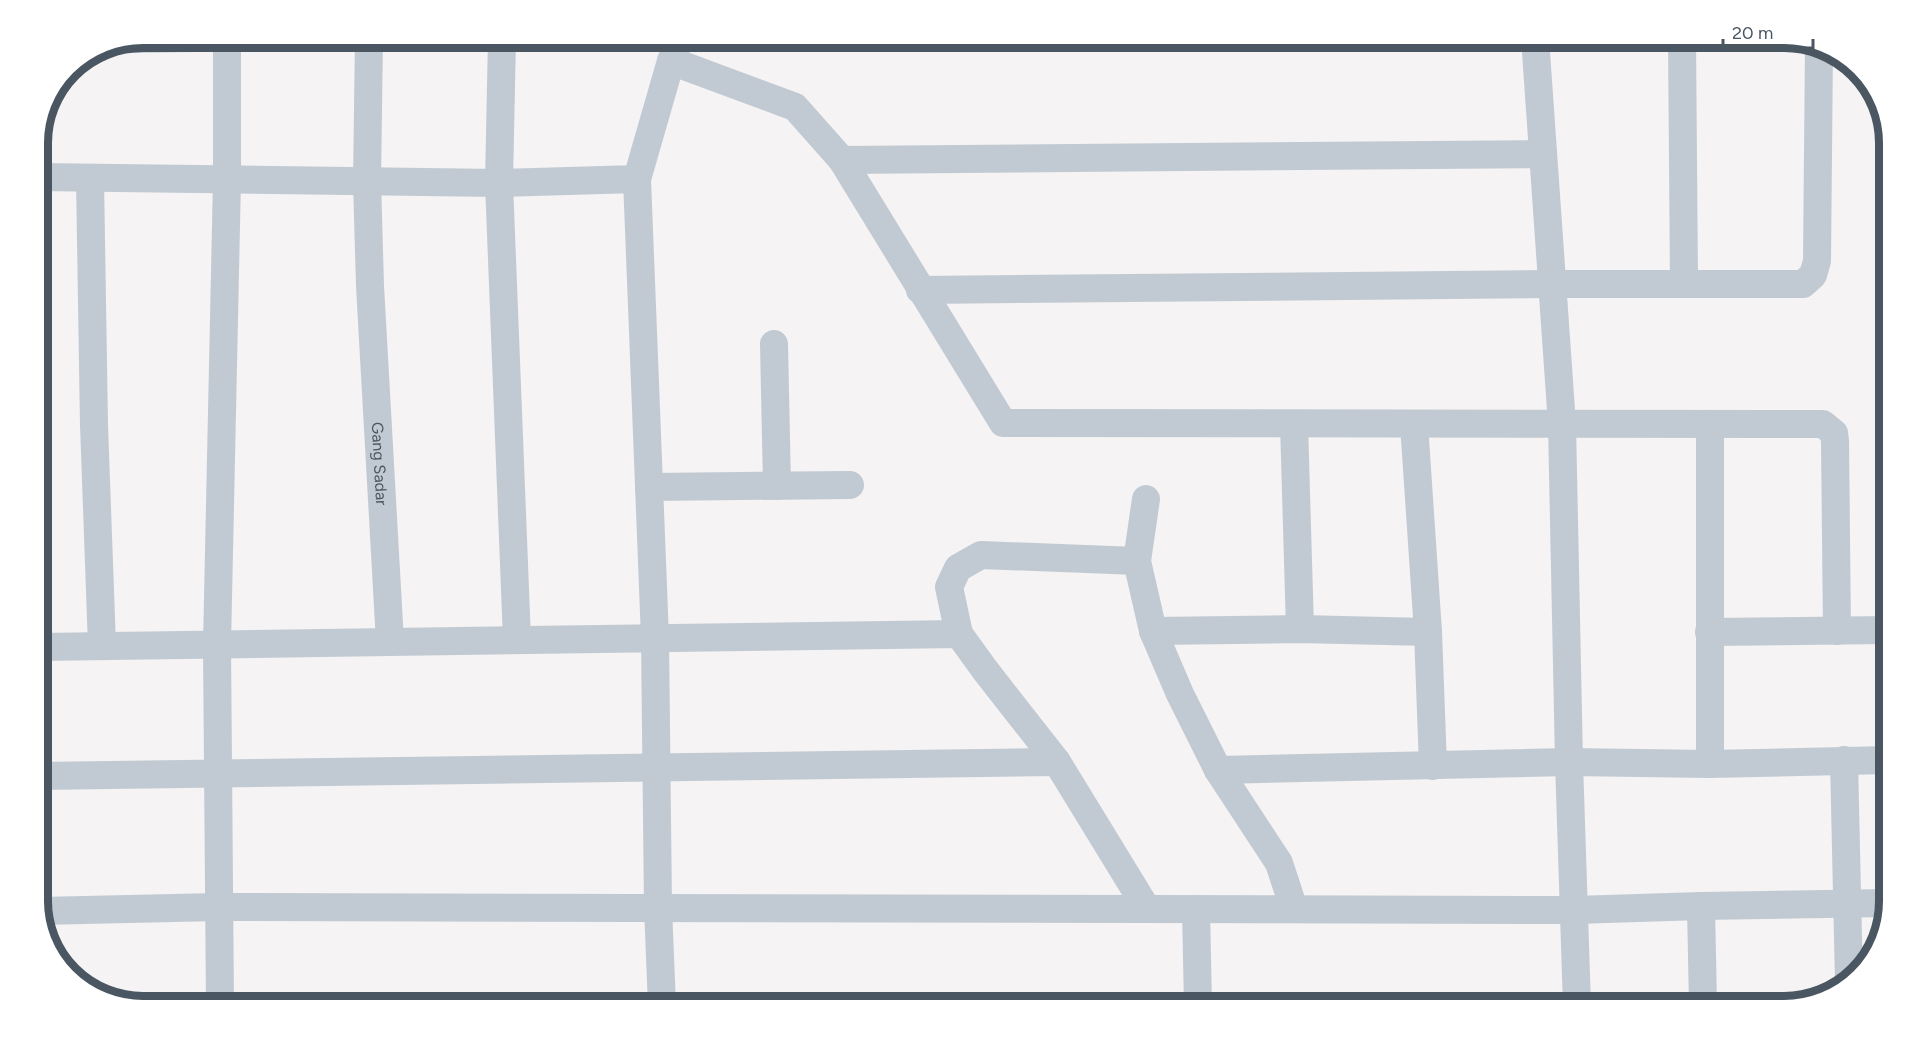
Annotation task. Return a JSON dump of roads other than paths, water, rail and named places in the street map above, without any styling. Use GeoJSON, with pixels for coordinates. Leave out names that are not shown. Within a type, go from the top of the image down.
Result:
{"type":"FeatureCollection","features":[{"type":"Feature","properties":{"kind":"street"},"geometry":{"type":"LineString","coordinates":[[220,996],[217,645],[227,179],[227,48]]}},
{"type":"Feature","properties":{"kind":"street","name":"Gang Sadar"},"geometry":{"type":"LineString","coordinates":[[369,48],[367,181],[370,286],[390,642]]}},
{"type":"Feature","properties":{"kind":"street"},"geometry":{"type":"LineString","coordinates":[[502,48],[499,183],[517,640]]}},
{"type":"Feature","properties":{"kind":"street"},"geometry":{"type":"LineString","coordinates":[[1536,48],[1562,424],[1577,996]]}},
{"type":"Feature","properties":{"kind":"street"},"geometry":{"type":"LineString","coordinates":[[1682,48],[1684,283]]}},
{"type":"Feature","properties":{"kind":"street"},"geometry":{"type":"LineString","coordinates":[[662,996],[658,907],[655,638],[637,179],[676,49],[795,107],[843,160],[1003,423],[1823,424],[1834,433],[1835,441],[1837,631]]}},
{"type":"Feature","properties":{"kind":"street"},"geometry":{"type":"LineString","coordinates":[[920,290],[1684,283],[1803,284],[1813,275],[1818,261],[1819,55]]}},
{"type":"Feature","properties":{"kind":"street"},"geometry":{"type":"LineString","coordinates":[[843,160],[1543,154]]}},
{"type":"Feature","properties":{"kind":"street"},"geometry":{"type":"LineString","coordinates":[[48,177],[499,183],[637,179]]}},
{"type":"Feature","properties":{"kind":"street"},"geometry":{"type":"LineString","coordinates":[[90,178],[94,425],[102,646]]}},
{"type":"Feature","properties":{"kind":"street"},"geometry":{"type":"LineString","coordinates":[[774,344],[777,486]]}},
{"type":"Feature","properties":{"kind":"street"},"geometry":{"type":"LineString","coordinates":[[1294,424],[1300,629]]}},
{"type":"Feature","properties":{"kind":"street"},"geometry":{"type":"LineString","coordinates":[[1414,424],[1428,632],[1433,766]]}},
{"type":"Feature","properties":{"kind":"street"},"geometry":{"type":"LineString","coordinates":[[1710,424],[1710,764]]}},
{"type":"Feature","properties":{"kind":"street"},"geometry":{"type":"LineString","coordinates":[[649,487],[850,485]]}},
{"type":"Feature","properties":{"kind":"street"},"geometry":{"type":"LineString","coordinates":[[1146,499],[1137,561],[1154,631],[1180,694],[1218,770],[1278,862],[1294,909]]}},
{"type":"Feature","properties":{"kind":"street"},"geometry":{"type":"LineString","coordinates":[[1137,561],[981,555],[958,568],[949,588],[959,634],[984,670],[1057,762],[1147,909]]}},
{"type":"Feature","properties":{"kind":"street"},"geometry":{"type":"LineString","coordinates":[[1154,631],[1300,629],[1428,632]]}},
{"type":"Feature","properties":{"kind":"street"},"geometry":{"type":"LineString","coordinates":[[1709,632],[1879,630]]}},
{"type":"Feature","properties":{"kind":"street"},"geometry":{"type":"LineString","coordinates":[[48,647],[959,634]]}},
{"type":"Feature","properties":{"kind":"street"},"geometry":{"type":"LineString","coordinates":[[1844,760],[1849,970]]}},
{"type":"Feature","properties":{"kind":"street"},"geometry":{"type":"LineString","coordinates":[[1218,770],[1569,762],[1710,764],[1879,760]]}},
{"type":"Feature","properties":{"kind":"street"},"geometry":{"type":"LineString","coordinates":[[48,776],[1057,762]]}},
{"type":"Feature","properties":{"kind":"street"},"geometry":{"type":"LineString","coordinates":[[49,911],[219,907],[1575,910],[1879,904]]}},
{"type":"Feature","properties":{"kind":"street"},"geometry":{"type":"LineString","coordinates":[[1701,906],[1704,996]]}},
{"type":"Feature","properties":{"kind":"street"},"geometry":{"type":"LineString","coordinates":[[1196,909],[1198,996]]}}]}
